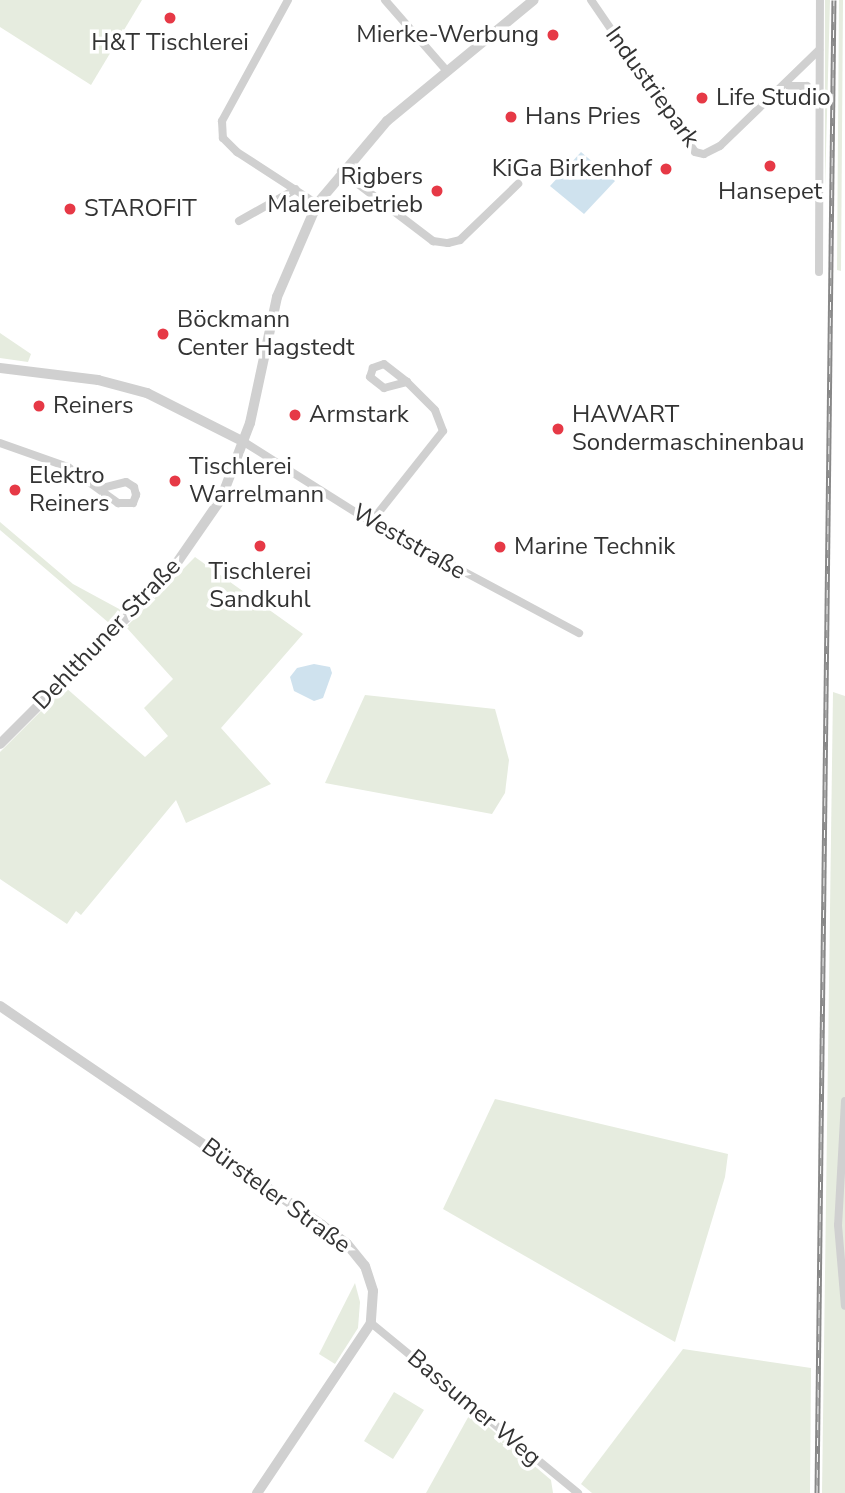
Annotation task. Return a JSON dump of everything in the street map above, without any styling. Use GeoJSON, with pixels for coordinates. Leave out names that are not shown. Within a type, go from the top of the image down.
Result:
{"type":"FeatureCollection","features":[{"type":"Feature","properties":{"kind":"street"},"geometry":{"type":"LineString","coordinates":[[288,0],[222,121],[223,138],[237,152],[317,204]]}},
{"type":"Feature","properties":{"kind":"street"},"geometry":{"type":"LineString","coordinates":[[385,0],[447,71]]}},
{"type":"Feature","properties":{"kind":"street","name":"Dehlthuner Straße"},"geometry":{"type":"LineString","coordinates":[[0,744],[179,562],[220,499],[244,442],[277,297],[290,259],[317,204],[341,171],[387,121],[534,0]]}},
{"type":"Feature","properties":{"kind":"street","name":"Industriepark"},"geometry":{"type":"LineString","coordinates":[[591,0],[695,152],[711,152],[783,88],[819,50]]}},
{"type":"Feature","properties":{"kind":"street"},"geometry":{"type":"LineString","coordinates":[[820,0],[820,272]]}},
{"type":"Feature","properties":{"kind":"street"},"geometry":{"type":"LineString","coordinates":[[783,88],[796,83],[807,86],[818,99]]}},
{"type":"Feature","properties":{"kind":"street"},"geometry":{"type":"LineString","coordinates":[[341,171],[433,241],[448,243],[460,240],[518,184]]}},
{"type":"Feature","properties":{"kind":"street"},"geometry":{"type":"LineString","coordinates":[[239,221],[296,188]]}},
{"type":"Feature","properties":{"kind":"street"},"geometry":{"type":"LineString","coordinates":[[0,368],[98,380],[147,393],[244,442]]}},
{"type":"Feature","properties":{"kind":"street"},"geometry":{"type":"LineString","coordinates":[[371,522],[443,431],[435,410],[407,382]]}},
{"type":"Feature","properties":{"kind":"street","name":"Weststraße"},"geometry":{"type":"LineString","coordinates":[[244,442],[371,522],[579,633]]}},
{"type":"Feature","properties":{"kind":"street"},"geometry":{"type":"LineString","coordinates":[[0,443],[68,467],[102,488]]}},
{"type":"Feature","properties":{"kind":"street","name":"Bürsteler Straße"},"geometry":{"type":"LineString","coordinates":[[0,1006],[347,1244],[368,1273],[371,1323]]}},
{"type":"Feature","properties":{"kind":"street"},"geometry":{"type":"LineString","coordinates":[[845,1101],[838,1225],[845,1306]]}},
{"type":"Feature","properties":{"kind":"street"},"geometry":{"type":"LineString","coordinates":[[257,1493],[371,1323]]}},
{"type":"Feature","properties":{"kind":"street","name":"Bassumer Weg"},"geometry":{"type":"LineString","coordinates":[[371,1323],[578,1493]]}},
{"type":"Feature","properties":{"kind":"street"},"geometry":{"type":"LineString","coordinates":[[562,1493],[569,1485]]}},
{"type":"Feature","properties":{"kind":"shaded area"},"geometry":{"type":"Polygon","coordinates":[[[0,0],[142,0],[91,85],[0,27],[0,0]]]}},
{"type":"Feature","properties":{"kind":"shaded area"},"geometry":{"type":"Polygon","coordinates":[[[825,0],[830,0],[825,190],[825,0]]]}},
{"type":"Feature","properties":{"kind":"shaded area"},"geometry":{"type":"Polygon","coordinates":[[[839,0],[843,0],[841,271],[837,270],[839,0]]]}},
{"type":"Feature","properties":{"kind":"shaded area"},"geometry":{"type":"Polygon","coordinates":[[[0,333],[31,354],[28,362],[0,358],[0,333]]]}},
{"type":"Feature","properties":{"kind":"shaded area"},"geometry":{"type":"Polygon","coordinates":[[[0,522],[73,584],[121,610],[109,623],[0,530],[0,522]]]}},
{"type":"Feature","properties":{"kind":"shaded area"},"geometry":{"type":"Polygon","coordinates":[[[195,557],[303,634],[221,728],[271,784],[186,823],[176,800],[81,915],[76,911],[67,924],[0,879],[0,752],[65,687],[145,757],[168,736],[144,708],[173,679],[126,627],[195,557]]]}},
{"type":"Feature","properties":{"kind":"shaded area"},"geometry":{"type":"Polygon","coordinates":[[[833,692],[845,696],[845,1493],[822,1493],[833,692]]]}},
{"type":"Feature","properties":{"kind":"shaded area"},"geometry":{"type":"Polygon","coordinates":[[[365,695],[495,709],[509,760],[505,793],[492,814],[325,783],[365,695]]]}},
{"type":"Feature","properties":{"kind":"shaded area"},"geometry":{"type":"Polygon","coordinates":[[[495,1099],[728,1154],[725,1177],[675,1342],[443,1209],[495,1099]]]}},
{"type":"Feature","properties":{"kind":"shaded area"},"geometry":{"type":"Polygon","coordinates":[[[355,1283],[360,1302],[358,1328],[335,1364],[319,1354],[355,1283]]]}},
{"type":"Feature","properties":{"kind":"shaded area"},"geometry":{"type":"Polygon","coordinates":[[[683,1349],[811,1368],[810,1493],[592,1493],[581,1484],[683,1349]]]}},
{"type":"Feature","properties":{"kind":"shaded area"},"geometry":{"type":"Polygon","coordinates":[[[394,1392],[424,1410],[393,1459],[364,1441],[394,1392]]]}},
{"type":"Feature","properties":{"kind":"shaded area"},"geometry":{"type":"Polygon","coordinates":[[[471,1412],[551,1480],[553,1493],[426,1493],[471,1412]]]}},
{"type":"Feature","properties":{"kind":"water"},"geometry":{"type":"Polygon","coordinates":[[[581,152],[615,181],[584,214],[550,186],[581,152]]]}},
{"type":"Feature","properties":{"kind":"water"},"geometry":{"type":"Polygon","coordinates":[[[314,664],[330,667],[332,673],[323,698],[314,701],[294,691],[290,677],[297,668],[314,664]]]}},
{"type":"Feature","properties":{"kind":"railway"},"geometry":{"type":"LineString","coordinates":[[817,1493],[834,0]]}},
{"type":"Feature","properties":{"kind":"place","name":"H&T Tischlerei"},"geometry":{"type":"Point","coordinates":[170,18]}},
{"type":"Feature","properties":{"kind":"place","name":"Mierke-Werbung"},"geometry":{"type":"Point","coordinates":[553,35]}},
{"type":"Feature","properties":{"kind":"place","name":"Life Studio"},"geometry":{"type":"Point","coordinates":[702,98]}},
{"type":"Feature","properties":{"kind":"place","name":"Hans Pries"},"geometry":{"type":"Point","coordinates":[511,117]}},
{"type":"Feature","properties":{"kind":"place","name":"Hansepet"},"geometry":{"type":"Point","coordinates":[770,166]}},
{"type":"Feature","properties":{"kind":"place","name":"KiGa Birkenhof"},"geometry":{"type":"Point","coordinates":[666,169]}},
{"type":"Feature","properties":{"kind":"place","name":"Rigbers Malereibetrieb"},"geometry":{"type":"Point","coordinates":[437,191]}},
{"type":"Feature","properties":{"kind":"place","name":"STAROFIT"},"geometry":{"type":"Point","coordinates":[70,209]}},
{"type":"Feature","properties":{"kind":"place","name":"Böckmann Center Hagstedt"},"geometry":{"type":"Point","coordinates":[163,334]}},
{"type":"Feature","properties":{"kind":"place","name":"Reiners"},"geometry":{"type":"Point","coordinates":[39,406]}},
{"type":"Feature","properties":{"kind":"place","name":"Armstark"},"geometry":{"type":"Point","coordinates":[295,415]}},
{"type":"Feature","properties":{"kind":"place","name":"HAWART Sondermaschinenbau"},"geometry":{"type":"Point","coordinates":[558,429]}},
{"type":"Feature","properties":{"kind":"place","name":"Tischlerei Warrelmann"},"geometry":{"type":"Point","coordinates":[175,481]}},
{"type":"Feature","properties":{"kind":"place","name":"Elektro Reiners"},"geometry":{"type":"Point","coordinates":[15,490]}},
{"type":"Feature","properties":{"kind":"place","name":"Tischlerei Sandkuhl"},"geometry":{"type":"Point","coordinates":[260,546]}},
{"type":"Feature","properties":{"kind":"place","name":"Marine Technik"},"geometry":{"type":"Point","coordinates":[500,547]}}]}
